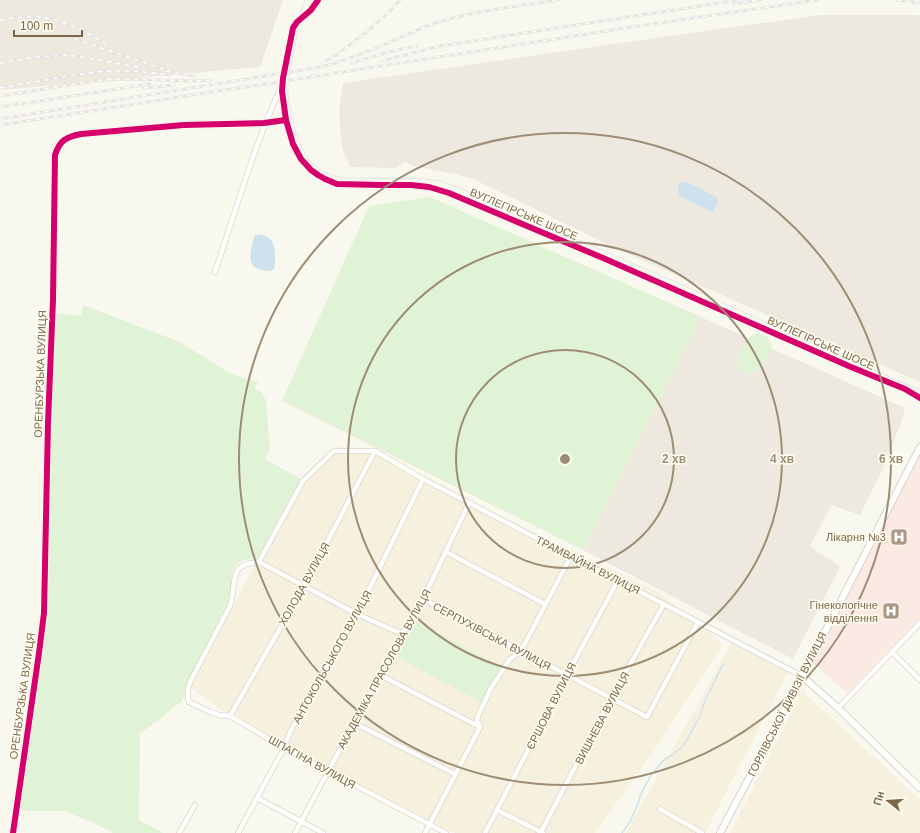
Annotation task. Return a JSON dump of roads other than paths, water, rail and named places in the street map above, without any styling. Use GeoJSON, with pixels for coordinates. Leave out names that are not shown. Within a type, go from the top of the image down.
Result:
{"type":"FeatureCollection","features":[{"type":"Feature","properties":{"kind":"street","name":"ВУГЛЕГІРСЬКЕ ШОСЕ"},"geometry":{"type":"LineString","coordinates":[[318,0],[311,10],[297,22],[293,28],[282,85],[286,120],[293,144],[301,159],[318,175],[331,182],[344,185],[411,185],[438,189],[589,252],[895,385],[920,398]]}},
{"type":"Feature","properties":{"kind":"street"},"geometry":{"type":"LineString","coordinates":[[215,272],[265,123],[282,85]]}},
{"type":"Feature","properties":{"kind":"street","name":"ОРЕНБУРЗЬКА ВУЛИЦЯ"},"geometry":{"type":"LineString","coordinates":[[13,833],[44,613],[53,292],[55,155],[57,149],[66,138],[81,134],[184,125],[265,123],[286,120]]}},
{"type":"Feature","properties":{"kind":"street","name":"ГОРЛІВСЬКОЇ ДИВІЗІЇ ВУЛИЦЯ"},"geometry":{"type":"LineString","coordinates":[[720,833],[920,447]]}},
{"type":"Feature","properties":{"kind":"street"},"geometry":{"type":"LineString","coordinates":[[375,451],[334,451],[303,481],[260,562],[357,614],[402,634]]}},
{"type":"Feature","properties":{"kind":"street","name":"ТРАМВАЙНА ВУЛИЦЯ"},"geometry":{"type":"LineString","coordinates":[[375,451],[423,479],[802,676]]}},
{"type":"Feature","properties":{"kind":"street","name":"ХОЛОДА ВУЛИЦЯ"},"geometry":{"type":"LineString","coordinates":[[230,716],[304,586],[375,451]]}},
{"type":"Feature","properties":{"kind":"street","name":"АНТОКОЛЬСЬКОГО ВУЛИЦЯ"},"geometry":{"type":"LineString","coordinates":[[238,833],[284,748],[291,730],[357,614],[423,479]]}},
{"type":"Feature","properties":{"kind":"street","name":"АКАДЕМІКА ПРАСОЛОВА ВУЛИЦЯ"},"geometry":{"type":"LineString","coordinates":[[295,833],[380,674],[423,599],[469,503]]}},
{"type":"Feature","properties":{"kind":"street"},"geometry":{"type":"LineString","coordinates":[[446,552],[545,604]]}},
{"type":"Feature","properties":{"kind":"street"},"geometry":{"type":"LineString","coordinates":[[480,727],[477,721],[478,716],[491,688],[510,659],[521,651],[571,556]]}},
{"type":"Feature","properties":{"kind":"street","name":"ШПАГІНА ВУЛИЦЯ"},"geometry":{"type":"LineString","coordinates":[[260,562],[245,564],[236,572],[230,606],[191,680],[187,694],[189,702],[210,712],[230,716],[327,772],[446,833]]}},
{"type":"Feature","properties":{"kind":"street","name":"ЄРШОВА ВУЛИЦЯ"},"geometry":{"type":"LineString","coordinates":[[485,833],[618,580]]}},
{"type":"Feature","properties":{"kind":"street","name":"СЕРПУХІВСЬКА ВУЛИЦЯ"},"geometry":{"type":"LineString","coordinates":[[423,599],[647,717],[698,622]]}},
{"type":"Feature","properties":{"kind":"street","name":"ВИШНЕВА ВУЛИЦЯ"},"geometry":{"type":"LineString","coordinates":[[542,833],[611,698],[664,604]]}},
{"type":"Feature","properties":{"kind":"street"},"geometry":{"type":"LineString","coordinates":[[838,708],[920,623]]}},
{"type":"Feature","properties":{"kind":"street"},"geometry":{"type":"LineString","coordinates":[[892,652],[920,680]]}},
{"type":"Feature","properties":{"kind":"street"},"geometry":{"type":"LineString","coordinates":[[380,674],[480,727]]}},
{"type":"Feature","properties":{"kind":"street"},"geometry":{"type":"LineString","coordinates":[[802,676],[838,708],[920,788]]}},
{"type":"Feature","properties":{"kind":"street"},"geometry":{"type":"LineString","coordinates":[[354,723],[456,774]]}},
{"type":"Feature","properties":{"kind":"street"},"geometry":{"type":"LineString","coordinates":[[424,833],[480,727]]}},
{"type":"Feature","properties":{"kind":"street"},"geometry":{"type":"LineString","coordinates":[[257,798],[323,833]]}},
{"type":"Feature","properties":{"kind":"street"},"geometry":{"type":"LineString","coordinates":[[179,833],[195,804]]}},
{"type":"Feature","properties":{"kind":"street"},"geometry":{"type":"LineString","coordinates":[[660,809],[702,833]]}},
{"type":"Feature","properties":{"kind":"street"},"geometry":{"type":"LineString","coordinates":[[498,810],[542,833]]}},
{"type":"Feature","properties":{"kind":"water"},"geometry":{"type":"Polygon","coordinates":[[[680,183],[689,183],[718,198],[718,203],[712,212],[681,197],[678,192],[678,188],[680,183]]]}},
{"type":"Feature","properties":{"kind":"water"},"geometry":{"type":"Polygon","coordinates":[[[259,234],[272,241],[275,256],[274,270],[261,270],[252,265],[250,256],[254,237],[255,235],[259,234]]]}},
{"type":"Feature","properties":{"kind":"waterway"},"geometry":{"type":"LineString","coordinates":[[622,833],[630,822],[641,794],[651,775],[665,759],[684,745],[699,718],[705,701],[723,664]]}},
{"type":"Feature","properties":{"kind":"tram line"},"geometry":{"type":"LineString","coordinates":[[305,0],[300,15],[289,73],[288,98],[296,131],[303,150],[308,158],[322,171],[343,178],[427,179],[452,185],[920,390]]}},
{"type":"Feature","properties":{"kind":"railway"},"geometry":{"type":"LineString","coordinates":[[322,63],[340,53],[368,31],[400,0]]}},
{"type":"Feature","properties":{"kind":"railway"},"geometry":{"type":"LineString","coordinates":[[0,119],[321,67],[350,58],[443,20],[492,10],[558,0]]}},
{"type":"Feature","properties":{"kind":"railway"},"geometry":{"type":"LineString","coordinates":[[382,61],[440,46],[739,0]]}},
{"type":"Feature","properties":{"kind":"railway"},"geometry":{"type":"LineString","coordinates":[[734,4],[760,0]]}},
{"type":"Feature","properties":{"kind":"railway"},"geometry":{"type":"LineString","coordinates":[[0,125],[652,24],[817,0]]}},
{"type":"Feature","properties":{"kind":"railway"},"geometry":{"type":"LineString","coordinates":[[897,0],[920,3]]}},
{"type":"Feature","properties":{"kind":"railway"},"geometry":{"type":"LineString","coordinates":[[0,20],[40,17],[58,21],[91,35],[106,44]]}},
{"type":"Feature","properties":{"kind":"railway"},"geometry":{"type":"LineString","coordinates":[[66,36],[169,71]]}},
{"type":"Feature","properties":{"kind":"railway"},"geometry":{"type":"LineString","coordinates":[[351,63],[396,50],[417,46]]}},
{"type":"Feature","properties":{"kind":"railway"},"geometry":{"type":"LineString","coordinates":[[0,63],[35,57],[69,55],[138,67]]}},
{"type":"Feature","properties":{"kind":"railway"},"geometry":{"type":"LineString","coordinates":[[0,88],[105,71],[137,71],[170,75]]}},
{"type":"Feature","properties":{"kind":"railway"},"geometry":{"type":"LineString","coordinates":[[166,71],[194,76]]}},
{"type":"Feature","properties":{"kind":"railway"},"geometry":{"type":"LineString","coordinates":[[0,96],[103,80],[211,80]]}},
{"type":"Feature","properties":{"kind":"railway"},"geometry":{"type":"LineString","coordinates":[[0,107],[150,84]]}},
{"type":"Feature","properties":{"kind":"railway"},"geometry":{"type":"LineString","coordinates":[[144,88],[174,85]]}},
{"type":"Feature","properties":{"kind":"place","name":"Лікарня №3"},"geometry":{"type":"Point","coordinates":[899,537]}},
{"type":"Feature","properties":{"kind":"place","name":"Гінекологічне відділення"},"geometry":{"type":"Point","coordinates":[891,611]}}]}
